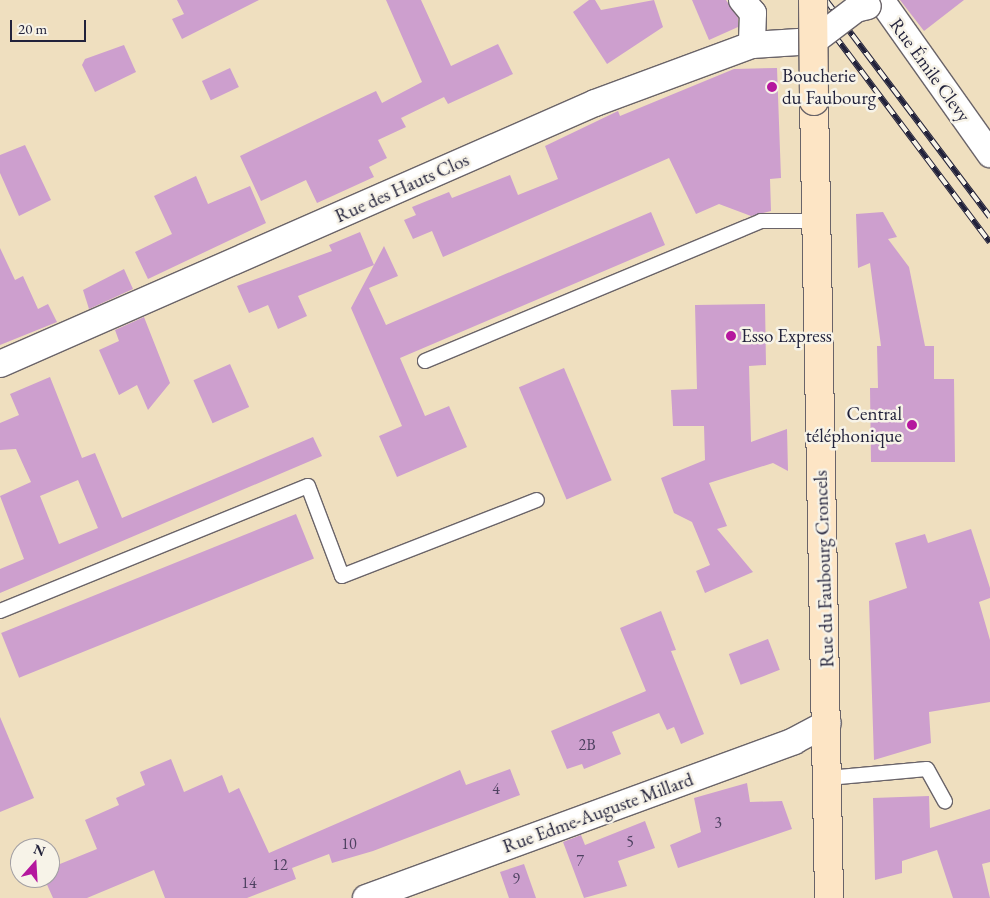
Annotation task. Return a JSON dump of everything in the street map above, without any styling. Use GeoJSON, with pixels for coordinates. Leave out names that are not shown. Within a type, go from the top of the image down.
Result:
{"type":"FeatureCollection","features":[{"type":"Feature","properties":{"kind":"main road","name":"Rue du Faubourg Croncels"},"geometry":{"type":"LineString","coordinates":[[815,1],[814,101],[828,723],[829,898]]}},
{"type":"Feature","properties":{"kind":"street"},"geometry":{"type":"LineString","coordinates":[[742,0],[753,13],[763,44]]}},
{"type":"Feature","properties":{"kind":"street","name":"Rue Émile Clevy"},"geometry":{"type":"LineString","coordinates":[[814,41],[856,9],[879,6],[987,145]]}},
{"type":"Feature","properties":{"kind":"street","name":"Rue des Hauts Clos"},"geometry":{"type":"LineString","coordinates":[[0,364],[595,103],[763,44],[814,41]]}},
{"type":"Feature","properties":{"kind":"street","name":"Rue Edme-Auguste Millard"},"geometry":{"type":"LineString","coordinates":[[366,898],[794,740],[828,723]]}},
{"type":"Feature","properties":{"kind":"lane"},"geometry":{"type":"LineString","coordinates":[[425,361],[761,222],[817,221]]}},
{"type":"Feature","properties":{"kind":"lane"},"geometry":{"type":"LineString","coordinates":[[0,611],[308,486],[342,576],[537,500]]}},
{"type":"Feature","properties":{"kind":"lane"},"geometry":{"type":"LineString","coordinates":[[828,778],[927,769],[946,801]]}},
{"type":"Feature","properties":{"kind":"building"},"geometry":{"type":"Polygon","coordinates":[[[177,0],[259,0],[182,39],[172,19],[184,14],[177,0]]]}},
{"type":"Feature","properties":{"kind":"building"},"geometry":{"type":"Polygon","coordinates":[[[386,0],[421,0],[451,66],[498,44],[513,74],[448,104],[444,97],[401,118],[406,127],[378,140],[387,158],[369,167],[374,177],[317,203],[306,180],[261,201],[240,156],[376,91],[382,103],[422,82],[386,0]]]}},
{"type":"Feature","properties":{"kind":"building"},"geometry":{"type":"Polygon","coordinates":[[[589,0],[595,0],[601,10],[654,0],[663,27],[607,64],[573,12],[589,0]]]}},
{"type":"Feature","properties":{"kind":"building"},"geometry":{"type":"Polygon","coordinates":[[[692,0],[726,0],[738,18],[738,27],[709,40],[692,0]]]}},
{"type":"Feature","properties":{"kind":"building"},"geometry":{"type":"Polygon","coordinates":[[[900,0],[964,0],[924,31],[900,0]]]}},
{"type":"Feature","properties":{"kind":"building"},"geometry":{"type":"Polygon","coordinates":[[[124,45],[136,72],[95,92],[82,65],[85,59],[124,45]]]}},
{"type":"Feature","properties":{"kind":"building"},"geometry":{"type":"Polygon","coordinates":[[[230,68],[239,87],[211,100],[202,81],[230,68]]]}},
{"type":"Feature","properties":{"kind":"building"},"geometry":{"type":"Polygon","coordinates":[[[777,68],[781,178],[770,179],[771,211],[751,216],[719,204],[696,214],[669,158],[443,257],[432,231],[413,239],[404,220],[416,215],[412,207],[449,192],[452,198],[510,175],[518,195],[558,179],[545,146],[618,111],[620,116],[734,69],[777,68]]]}},
{"type":"Feature","properties":{"kind":"building"},"geometry":{"type":"Polygon","coordinates":[[[25,145],[51,200],[19,216],[0,173],[0,155],[25,145]]]}},
{"type":"Feature","properties":{"kind":"building"},"geometry":{"type":"Polygon","coordinates":[[[196,176],[208,204],[250,186],[266,223],[148,279],[135,252],[172,234],[154,196],[196,176]]]}},
{"type":"Feature","properties":{"kind":"building"},"geometry":{"type":"Polygon","coordinates":[[[651,212],[665,245],[400,358],[425,416],[449,406],[467,447],[397,477],[379,436],[402,426],[351,308],[384,246],[398,276],[369,288],[386,325],[651,212]]]}},
{"type":"Feature","properties":{"kind":"building","name":"Central téléphonique"},"geometry":{"type":"Polygon","coordinates":[[[883,212],[897,237],[888,239],[909,267],[925,346],[934,346],[934,379],[954,379],[955,462],[871,462],[870,388],[878,388],[877,346],[881,346],[870,263],[858,268],[856,214],[883,212]]]}},
{"type":"Feature","properties":{"kind":"building"},"geometry":{"type":"Polygon","coordinates":[[[360,232],[374,265],[298,296],[307,316],[278,329],[268,305],[249,313],[237,286],[332,251],[329,245],[360,232]]]}},
{"type":"Feature","properties":{"kind":"building"},"geometry":{"type":"Polygon","coordinates":[[[0,248],[15,280],[23,276],[38,309],[48,304],[57,322],[0,345],[0,248]]]}},
{"type":"Feature","properties":{"kind":"building"},"geometry":{"type":"Polygon","coordinates":[[[124,269],[133,289],[89,309],[83,290],[124,269]]]}},
{"type":"Feature","properties":{"kind":"building"},"geometry":{"type":"Polygon","coordinates":[[[765,304],[766,365],[749,366],[751,442],[787,429],[788,471],[773,463],[709,483],[727,526],[717,529],[753,572],[705,593],[696,571],[710,565],[692,522],[674,513],[661,478],[705,460],[704,426],[673,426],[671,390],[697,389],[695,305],[765,304]]]}},
{"type":"Feature","properties":{"kind":"building"},"geometry":{"type":"Polygon","coordinates":[[[144,317],[170,383],[148,410],[137,385],[119,395],[99,350],[119,341],[115,330],[144,317]]]}},
{"type":"Feature","properties":{"kind":"building"},"geometry":{"type":"Polygon","coordinates":[[[230,364],[249,407],[213,423],[193,380],[230,364]]]}},
{"type":"Feature","properties":{"kind":"building"},"geometry":{"type":"Polygon","coordinates":[[[564,368],[612,480],[567,499],[519,387],[564,368]]]}},
{"type":"Feature","properties":{"kind":"building"},"geometry":{"type":"Polygon","coordinates":[[[50,377],[82,458],[95,453],[122,518],[313,437],[322,456],[0,593],[0,569],[24,559],[0,496],[31,482],[16,449],[0,450],[0,423],[19,415],[10,394],[50,377]],[[78,480],[40,496],[59,544],[98,528],[78,480]]]}},
{"type":"Feature","properties":{"kind":"building"},"geometry":{"type":"Polygon","coordinates":[[[296,514],[314,559],[19,678],[1,633],[296,514]]]}},
{"type":"Feature","properties":{"kind":"building"},"geometry":{"type":"Polygon","coordinates":[[[971,529],[990,588],[990,598],[979,602],[990,640],[990,702],[929,712],[931,743],[874,760],[869,601],[907,588],[895,543],[925,534],[928,543],[971,529]]]}},
{"type":"Feature","properties":{"kind":"building"},"geometry":{"type":"Polygon","coordinates":[[[661,611],[676,650],[671,651],[704,734],[681,744],[674,727],[667,730],[659,713],[612,732],[621,754],[584,769],[582,764],[567,769],[551,731],[646,691],[620,628],[661,611]]]}},
{"type":"Feature","properties":{"kind":"building"},"geometry":{"type":"Polygon","coordinates":[[[768,639],[780,670],[741,685],[729,654],[768,639]]]}},
{"type":"Feature","properties":{"kind":"building"},"geometry":{"type":"Polygon","coordinates":[[[0,717],[34,798],[0,812],[0,717]]]}},
{"type":"Feature","properties":{"kind":"building"},"geometry":{"type":"Polygon","coordinates":[[[171,759],[184,792],[222,775],[229,793],[239,788],[269,853],[460,770],[466,785],[510,769],[520,795],[373,851],[332,863],[329,854],[292,868],[296,879],[247,898],[165,898],[154,870],[87,898],[53,898],[48,888],[60,888],[60,864],[97,849],[85,820],[119,805],[116,798],[145,785],[140,772],[171,759]]]}},
{"type":"Feature","properties":{"kind":"building"},"geometry":{"type":"Polygon","coordinates":[[[747,783],[750,802],[782,801],[792,829],[678,868],[670,845],[701,832],[694,798],[747,783]]]}},
{"type":"Feature","properties":{"kind":"building"},"geometry":{"type":"Polygon","coordinates":[[[929,796],[930,828],[990,809],[990,862],[982,864],[990,898],[953,898],[937,850],[902,861],[902,873],[875,880],[873,798],[929,796]]]}},
{"type":"Feature","properties":{"kind":"building"},"geometry":{"type":"Polygon","coordinates":[[[645,821],[655,848],[618,861],[627,886],[584,898],[563,842],[581,835],[585,845],[645,821]]]}},
{"type":"Feature","properties":{"kind":"building"},"geometry":{"type":"Polygon","coordinates":[[[524,864],[536,898],[509,898],[500,872],[524,864]]]}},
{"type":"Feature","properties":{"kind":"railway"},"geometry":{"type":"LineString","coordinates":[[808,0],[990,242]]}},
{"type":"Feature","properties":{"kind":"railway"},"geometry":{"type":"LineString","coordinates":[[826,0],[990,217]]}},
{"type":"Feature","properties":{"kind":"place","name":"Boucherie du Faubourg"},"geometry":{"type":"Point","coordinates":[772,87]}},
{"type":"Feature","properties":{"kind":"place","name":"Esso Express"},"geometry":{"type":"Point","coordinates":[731,336]}},
{"type":"Feature","properties":{"kind":"place","name":"Central téléphonique"},"geometry":{"type":"Point","coordinates":[912,425]}}]}
